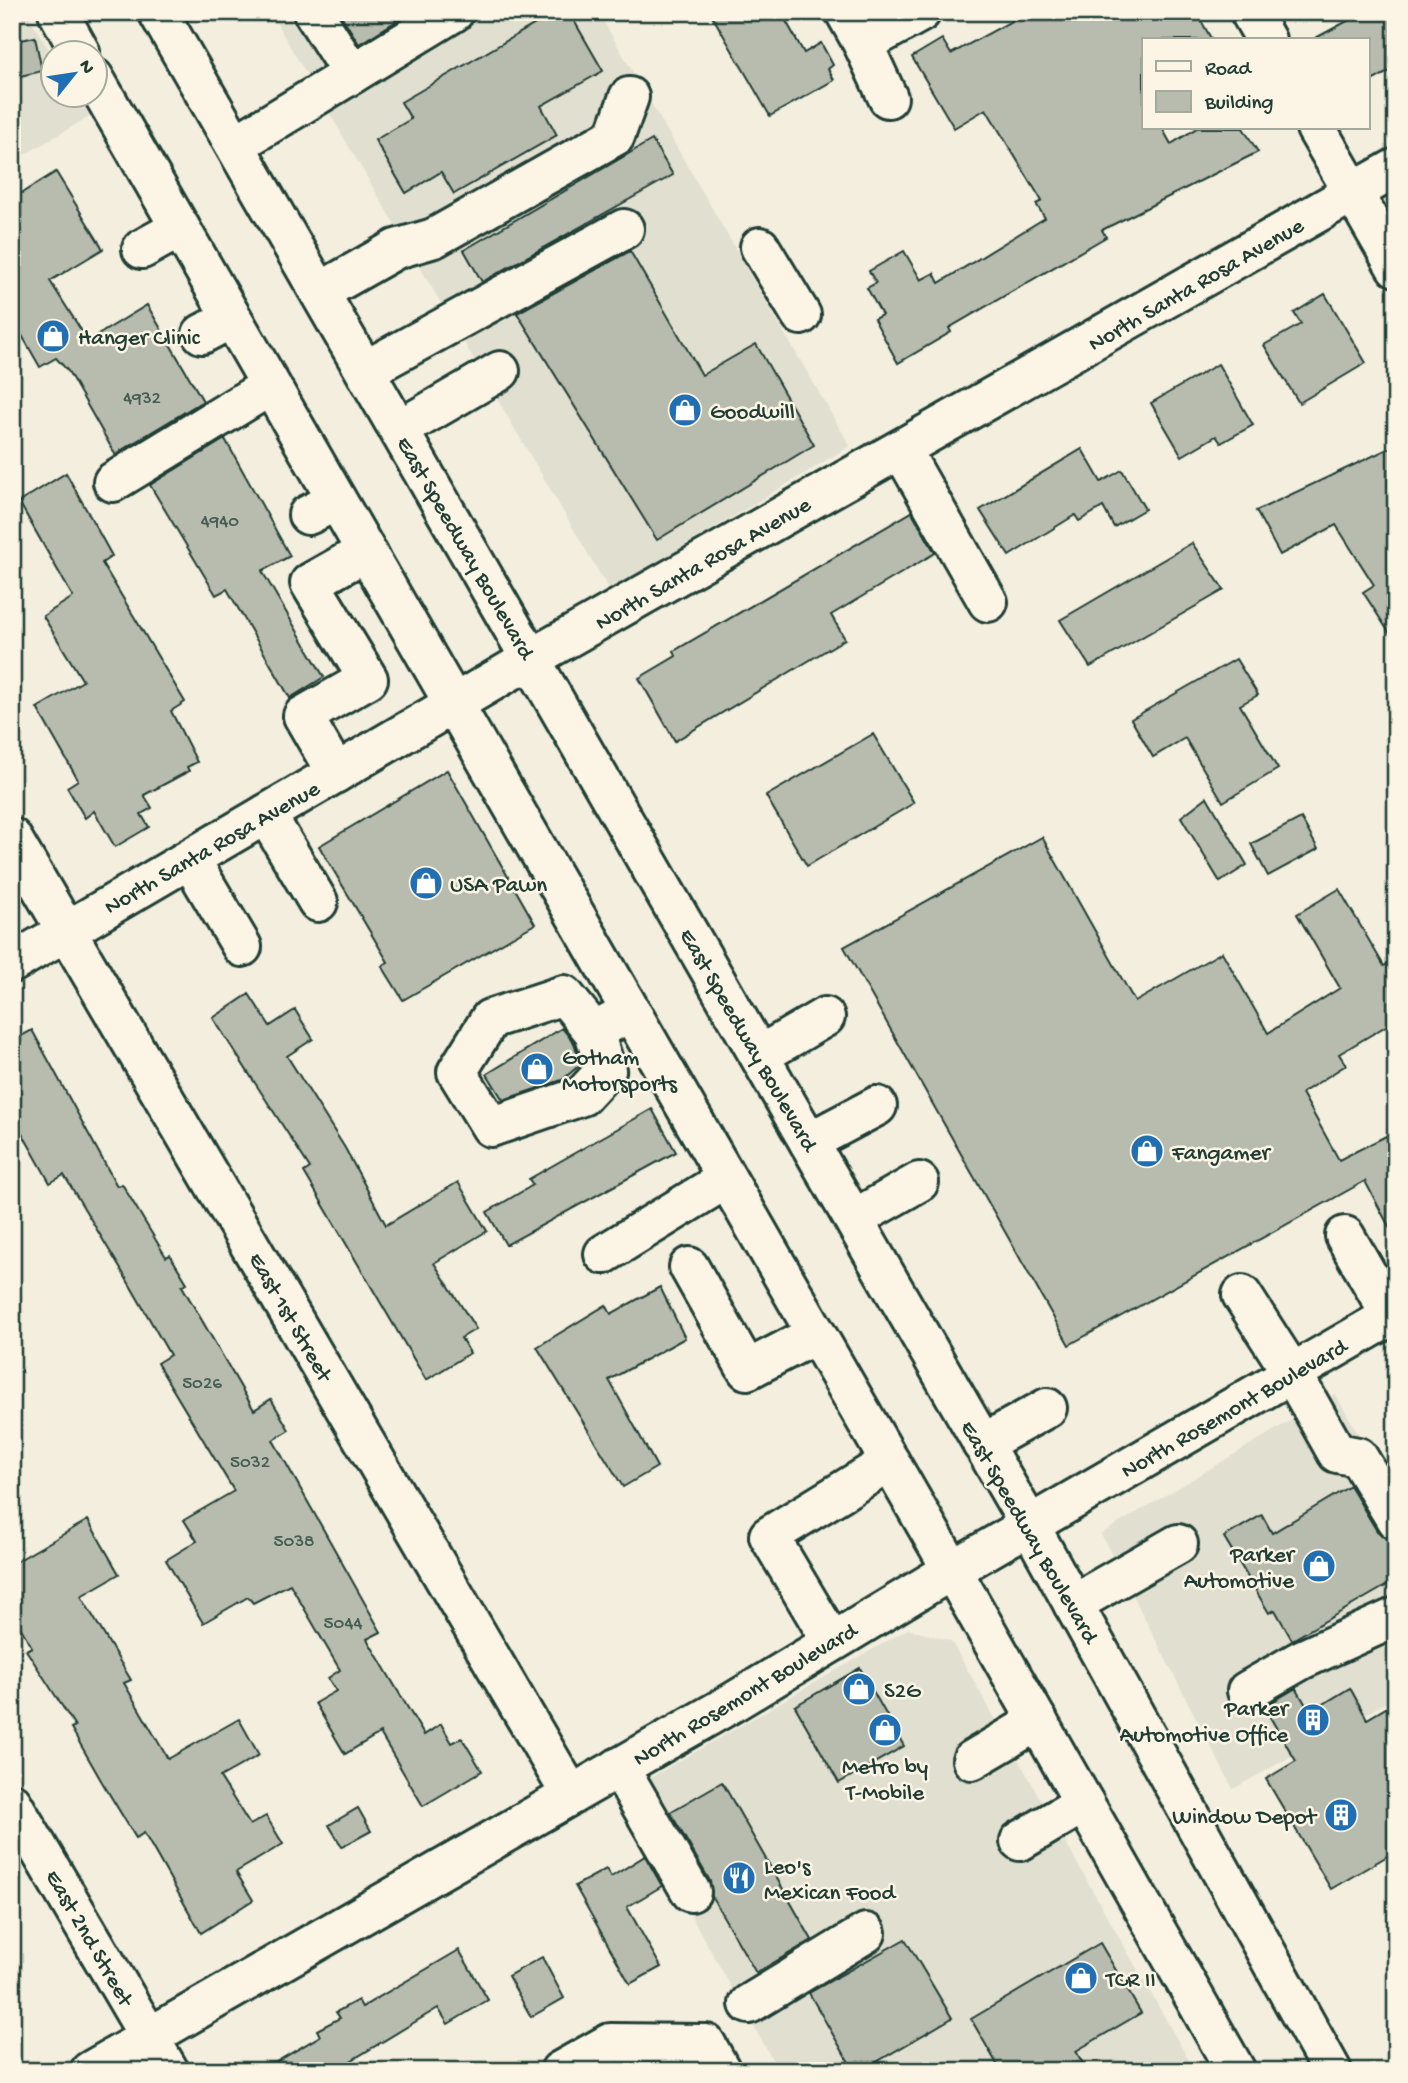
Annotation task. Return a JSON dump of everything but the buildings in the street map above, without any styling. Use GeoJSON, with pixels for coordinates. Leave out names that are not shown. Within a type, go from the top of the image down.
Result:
{"type":"FeatureCollection","features":[{"type":"Feature","properties":{"kind":"main road"},"geometry":{"type":"LineString","coordinates":[[58,12],[72,38]]}},
{"type":"Feature","properties":{"kind":"main road","name":"East Speedway Boulevard"},"geometry":{"type":"LineString","coordinates":[[158,12],[1030,1526],[1332,2071]]}},
{"type":"Feature","properties":{"kind":"main road"},"geometry":{"type":"LineString","coordinates":[[313,12],[352,74]]}},
{"type":"Feature","properties":{"kind":"main road"},"geometry":{"type":"LineString","coordinates":[[235,145],[454,12]]}},
{"type":"Feature","properties":{"kind":"main road"},"geometry":{"type":"LineString","coordinates":[[888,98],[854,28],[921,12]]}},
{"type":"Feature","properties":{"kind":"main road"},"geometry":{"type":"LineString","coordinates":[[1250,12],[1265,38]]}},
{"type":"Feature","properties":{"kind":"main road"},"geometry":{"type":"LineString","coordinates":[[320,292],[396,249],[434,238],[615,136],[629,97]]}},
{"type":"Feature","properties":{"kind":"main road"},"geometry":{"type":"LineString","coordinates":[[108,102],[180,228],[217,326],[270,386],[322,508],[365,552],[952,1570],[1236,2071]]}},
{"type":"Feature","properties":{"kind":"main road"},"geometry":{"type":"LineString","coordinates":[[1317,130],[1396,268]]}},
{"type":"Feature","properties":{"kind":"main road","name":"North Santa Rosa Avenue"},"geometry":{"type":"LineString","coordinates":[[12,963],[532,658],[1396,169]]}},
{"type":"Feature","properties":{"kind":"main road"},"geometry":{"type":"LineString","coordinates":[[142,249],[180,228]]}},
{"type":"Feature","properties":{"kind":"main road"},"geometry":{"type":"LineString","coordinates":[[366,370],[624,229]]}},
{"type":"Feature","properties":{"kind":"main road"},"geometry":{"type":"LineString","coordinates":[[760,247],[801,314]]}},
{"type":"Feature","properties":{"kind":"main road"},"geometry":{"type":"LineString","coordinates":[[400,429],[500,371]]}},
{"type":"Feature","properties":{"kind":"main road"},"geometry":{"type":"LineString","coordinates":[[113,482],[270,386]]}},
{"type":"Feature","properties":{"kind":"main road"},"geometry":{"type":"LineString","coordinates":[[901,449],[988,602]]}},
{"type":"Feature","properties":{"kind":"main road"},"geometry":{"type":"LineString","coordinates":[[336,773],[303,716],[368,679],[310,583],[365,552]]}},
{"type":"Feature","properties":{"kind":"main road"},"geometry":{"type":"LineString","coordinates":[[266,814],[318,902]]}},
{"type":"Feature","properties":{"kind":"main road","name":"East 1st Street"},"geometry":{"type":"LineString","coordinates":[[12,838],[571,1795]]}},
{"type":"Feature","properties":{"kind":"main road"},"geometry":{"type":"LineString","coordinates":[[190,859],[242,947]]}},
{"type":"Feature","properties":{"kind":"main road"},"geometry":{"type":"LineString","coordinates":[[594,1032],[630,1012]]}},
{"type":"Feature","properties":{"kind":"main road"},"geometry":{"type":"LineString","coordinates":[[760,1055],[825,1017]]}},
{"type":"Feature","properties":{"kind":"main road"},"geometry":{"type":"LineString","coordinates":[[809,1142],[877,1107]]}},
{"type":"Feature","properties":{"kind":"main road"},"geometry":{"type":"LineString","coordinates":[[604,1254],[726,1179]]}},
{"type":"Feature","properties":{"kind":"main road"},"geometry":{"type":"LineString","coordinates":[[854,1219],[919,1182]]}},
{"type":"Feature","properties":{"kind":"main road"},"geometry":{"type":"LineString","coordinates":[[1345,1236],[1393,1314]]}},
{"type":"Feature","properties":{"kind":"main road"},"geometry":{"type":"LineString","coordinates":[[689,1267],[747,1370],[816,1334]]}},
{"type":"Feature","properties":{"kind":"main road"},"geometry":{"type":"LineString","coordinates":[[1242,1295],[1292,1373],[1337,1453],[1358,1457],[1396,1520]]}},
{"type":"Feature","properties":{"kind":"main road","name":"North Rosemont Boulevard"},"geometry":{"type":"LineString","coordinates":[[90,2071],[571,1795],[1393,1314]]}},
{"type":"Feature","properties":{"kind":"main road"},"geometry":{"type":"LineString","coordinates":[[982,1444],[1047,1408]]}},
{"type":"Feature","properties":{"kind":"main road"},"geometry":{"type":"LineString","coordinates":[[832,1642],[769,1536],[890,1462]]}},
{"type":"Feature","properties":{"kind":"main road"},"geometry":{"type":"LineString","coordinates":[[1073,1604],[1178,1544]]}},
{"type":"Feature","properties":{"kind":"main road"},"geometry":{"type":"LineString","coordinates":[[1247,1691],[1301,1660],[1396,1617]]}},
{"type":"Feature","properties":{"kind":"main road"},"geometry":{"type":"LineString","coordinates":[[972,1760],[1038,1721]]}},
{"type":"Feature","properties":{"kind":"main road"},"geometry":{"type":"LineString","coordinates":[[619,1767],[691,1892]]}},
{"type":"Feature","properties":{"kind":"main road","name":"East 2nd Street"},"geometry":{"type":"LineString","coordinates":[[12,1803],[169,2071]]}},
{"type":"Feature","properties":{"kind":"main road"},"geometry":{"type":"LineString","coordinates":[[1020,1842],[1084,1803]]}},
{"type":"Feature","properties":{"kind":"main road"},"geometry":{"type":"LineString","coordinates":[[749,2004],[866,1933]]}},
{"type":"Feature","properties":{"kind":"main road"},"geometry":{"type":"LineString","coordinates":[[560,2071],[610,2043],[706,2044],[721,2071]]}},
{"type":"Feature","properties":{"kind":"shaded area"},"geometry":{"type":"Polygon","coordinates":[[[12,12],[26,12],[42,38],[38,38],[38,108],[85,108],[90,116],[12,162],[12,12]]]}},
{"type":"Feature","properties":{"kind":"shaded area"},"geometry":{"type":"Polygon","coordinates":[[[270,12],[598,12],[850,446],[610,591],[270,12]]]}},
{"type":"Feature","properties":{"kind":"shaded area","name":"Parker Automotive"},"geometry":{"type":"Polygon","coordinates":[[[1335,1394],[1396,1498],[1396,1697],[1233,1789],[1101,1534],[1335,1394]]]}},
{"type":"Feature","properties":{"kind":"shaded area"},"geometry":{"type":"Polygon","coordinates":[[[908,1629],[951,1641],[1195,2071],[779,2071],[622,1794],[908,1629]]]}},
{"type":"Feature","properties":{"kind":"place","name":"Hanger Clinic"},"geometry":{"type":"Point","coordinates":[53,336]}},
{"type":"Feature","properties":{"kind":"place","name":"Goodwill"},"geometry":{"type":"Point","coordinates":[685,410]}},
{"type":"Feature","properties":{"kind":"place","name":"USA Pawn"},"geometry":{"type":"Point","coordinates":[426,883]}},
{"type":"Feature","properties":{"kind":"place","name":"Gotham Motorsports"},"geometry":{"type":"Point","coordinates":[537,1069]}},
{"type":"Feature","properties":{"kind":"place","name":"Fangamer"},"geometry":{"type":"Point","coordinates":[1147,1151]}},
{"type":"Feature","properties":{"kind":"place","name":"Parker Automotive"},"geometry":{"type":"Point","coordinates":[1319,1566]}},
{"type":"Feature","properties":{"kind":"place","name":"S2G"},"geometry":{"type":"Point","coordinates":[859,1689]}},
{"type":"Feature","properties":{"kind":"place","name":"Parker Automotive Office"},"geometry":{"type":"Point","coordinates":[1313,1720]}},
{"type":"Feature","properties":{"kind":"place","name":"Metro by T-Mobile"},"geometry":{"type":"Point","coordinates":[885,1730]}},
{"type":"Feature","properties":{"kind":"place","name":"Window Depot"},"geometry":{"type":"Point","coordinates":[1341,1815]}},
{"type":"Feature","properties":{"kind":"place","name":"Leo's Mexican Food"},"geometry":{"type":"Point","coordinates":[739,1878]}},
{"type":"Feature","properties":{"kind":"place","name":"TCR II"},"geometry":{"type":"Point","coordinates":[1081,1978]}}]}
